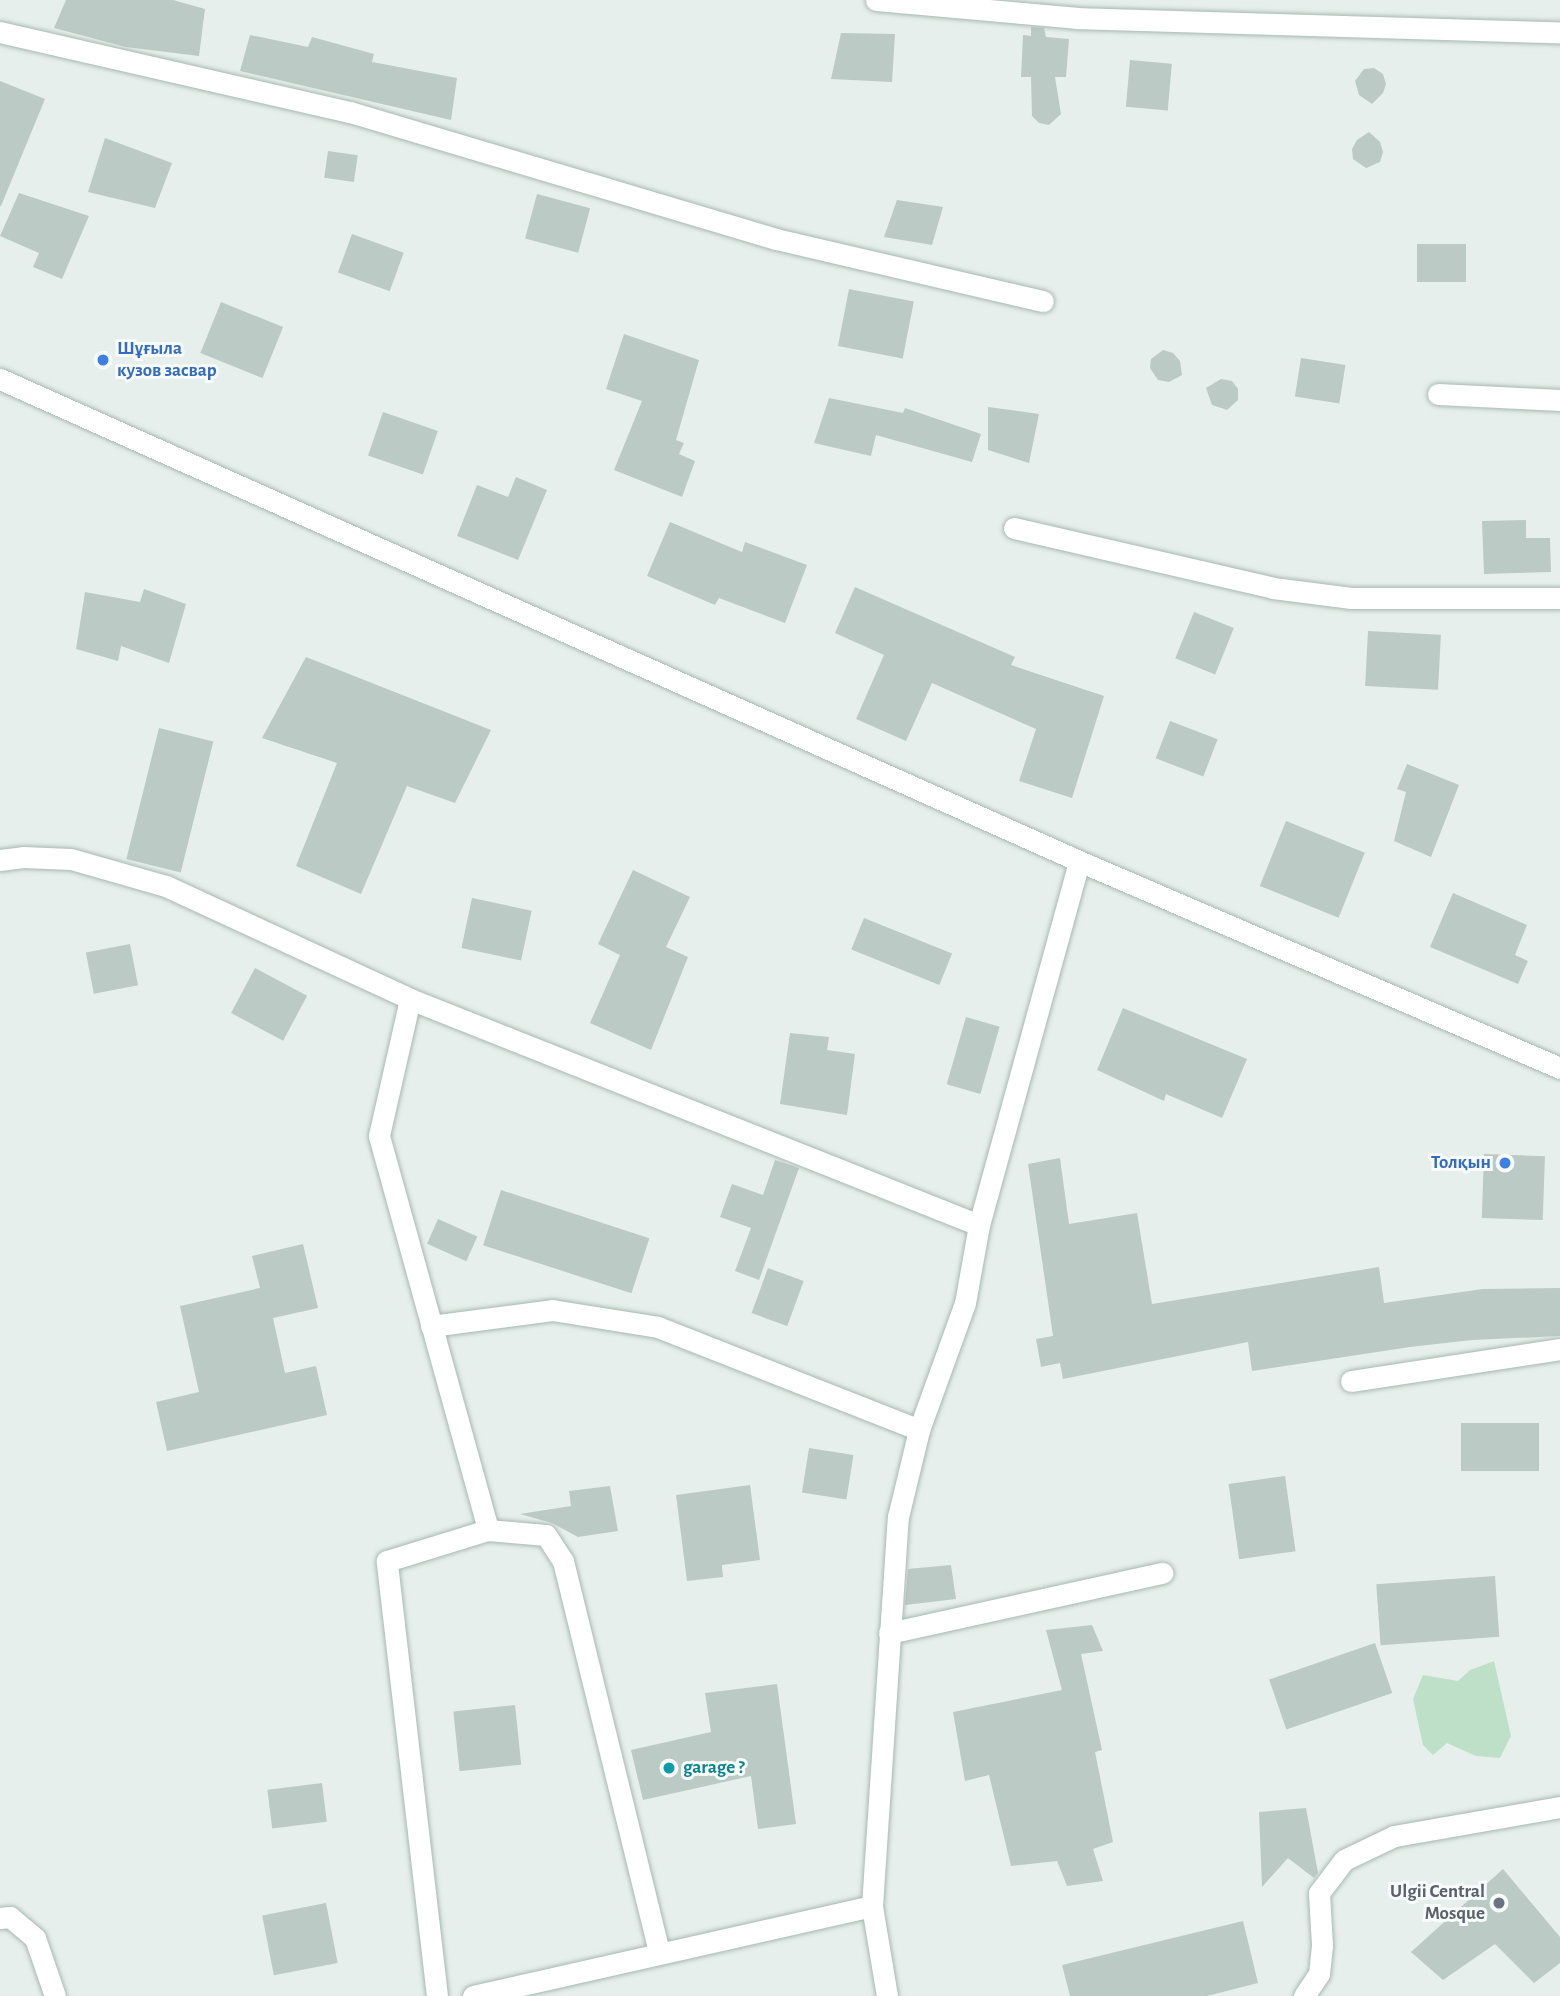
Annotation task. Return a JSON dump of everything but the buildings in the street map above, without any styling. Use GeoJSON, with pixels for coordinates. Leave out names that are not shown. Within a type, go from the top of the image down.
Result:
{"type":"FeatureCollection","features":[{"type":"Feature","properties":{"kind":"street"},"geometry":{"type":"LineString","coordinates":[[876,0],[1076,18],[1560,32]]}},
{"type":"Feature","properties":{"kind":"street"},"geometry":{"type":"LineString","coordinates":[[0,32],[350,112],[776,239],[1043,301]]}},
{"type":"Feature","properties":{"kind":"street"},"geometry":{"type":"LineString","coordinates":[[0,379],[1079,861],[1560,1068]]}},
{"type":"Feature","properties":{"kind":"street"},"geometry":{"type":"LineString","coordinates":[[1438,394],[1560,400]]}},
{"type":"Feature","properties":{"kind":"street"},"geometry":{"type":"LineString","coordinates":[[1014,528],[1273,588],[1351,598],[1560,598]]}},
{"type":"Feature","properties":{"kind":"street"},"geometry":{"type":"LineString","coordinates":[[0,860],[23,857],[71,859],[120,870],[166,886],[410,999],[979,1225]]}},
{"type":"Feature","properties":{"kind":"street"},"geometry":{"type":"LineString","coordinates":[[887,1996],[872,1906],[888,1633],[898,1517],[919,1430],[965,1303],[979,1225],[1079,861]]}},
{"type":"Feature","properties":{"kind":"street"},"geometry":{"type":"LineString","coordinates":[[410,999],[379,1136],[488,1530]]}},
{"type":"Feature","properties":{"kind":"street"},"geometry":{"type":"LineString","coordinates":[[431,1326],[552,1310],[658,1327],[919,1430]]}},
{"type":"Feature","properties":{"kind":"street"},"geometry":{"type":"LineString","coordinates":[[1350,1381],[1560,1349]]}},
{"type":"Feature","properties":{"kind":"street"},"geometry":{"type":"LineString","coordinates":[[437,1996],[387,1561],[488,1530],[546,1535],[563,1561],[659,1952]]}},
{"type":"Feature","properties":{"kind":"street"},"geometry":{"type":"LineString","coordinates":[[888,1633],[1163,1573]]}},
{"type":"Feature","properties":{"kind":"street"},"geometry":{"type":"LineString","coordinates":[[1304,1996],[1319,1974],[1322,1945],[1319,1894],[1344,1860],[1394,1836],[1560,1807]]}},
{"type":"Feature","properties":{"kind":"street"},"geometry":{"type":"LineString","coordinates":[[473,1996],[872,1906]]}},
{"type":"Feature","properties":{"kind":"street"},"geometry":{"type":"LineString","coordinates":[[0,1918],[10,1917],[36,1938],[55,1996]]}},
{"type":"Feature","properties":{"kind":"green space"},"geometry":{"type":"Polygon","coordinates":[[[1494,1661],[1511,1736],[1500,1758],[1476,1756],[1447,1743],[1433,1755],[1423,1745],[1413,1699],[1423,1675],[1458,1681],[1470,1670],[1494,1661]]]}},
{"type":"Feature","properties":{"kind":"place","name":"Шұғыла кузов засвар"},"geometry":{"type":"Point","coordinates":[103,360]}},
{"type":"Feature","properties":{"kind":"place","name":"Толқын"},"geometry":{"type":"Point","coordinates":[1505,1163]}},
{"type":"Feature","properties":{"kind":"place","name":"garage ?"},"geometry":{"type":"Point","coordinates":[669,1768]}},
{"type":"Feature","properties":{"kind":"place","name":"Ulgii Central Mosque"},"geometry":{"type":"Point","coordinates":[1499,1903]}}]}
